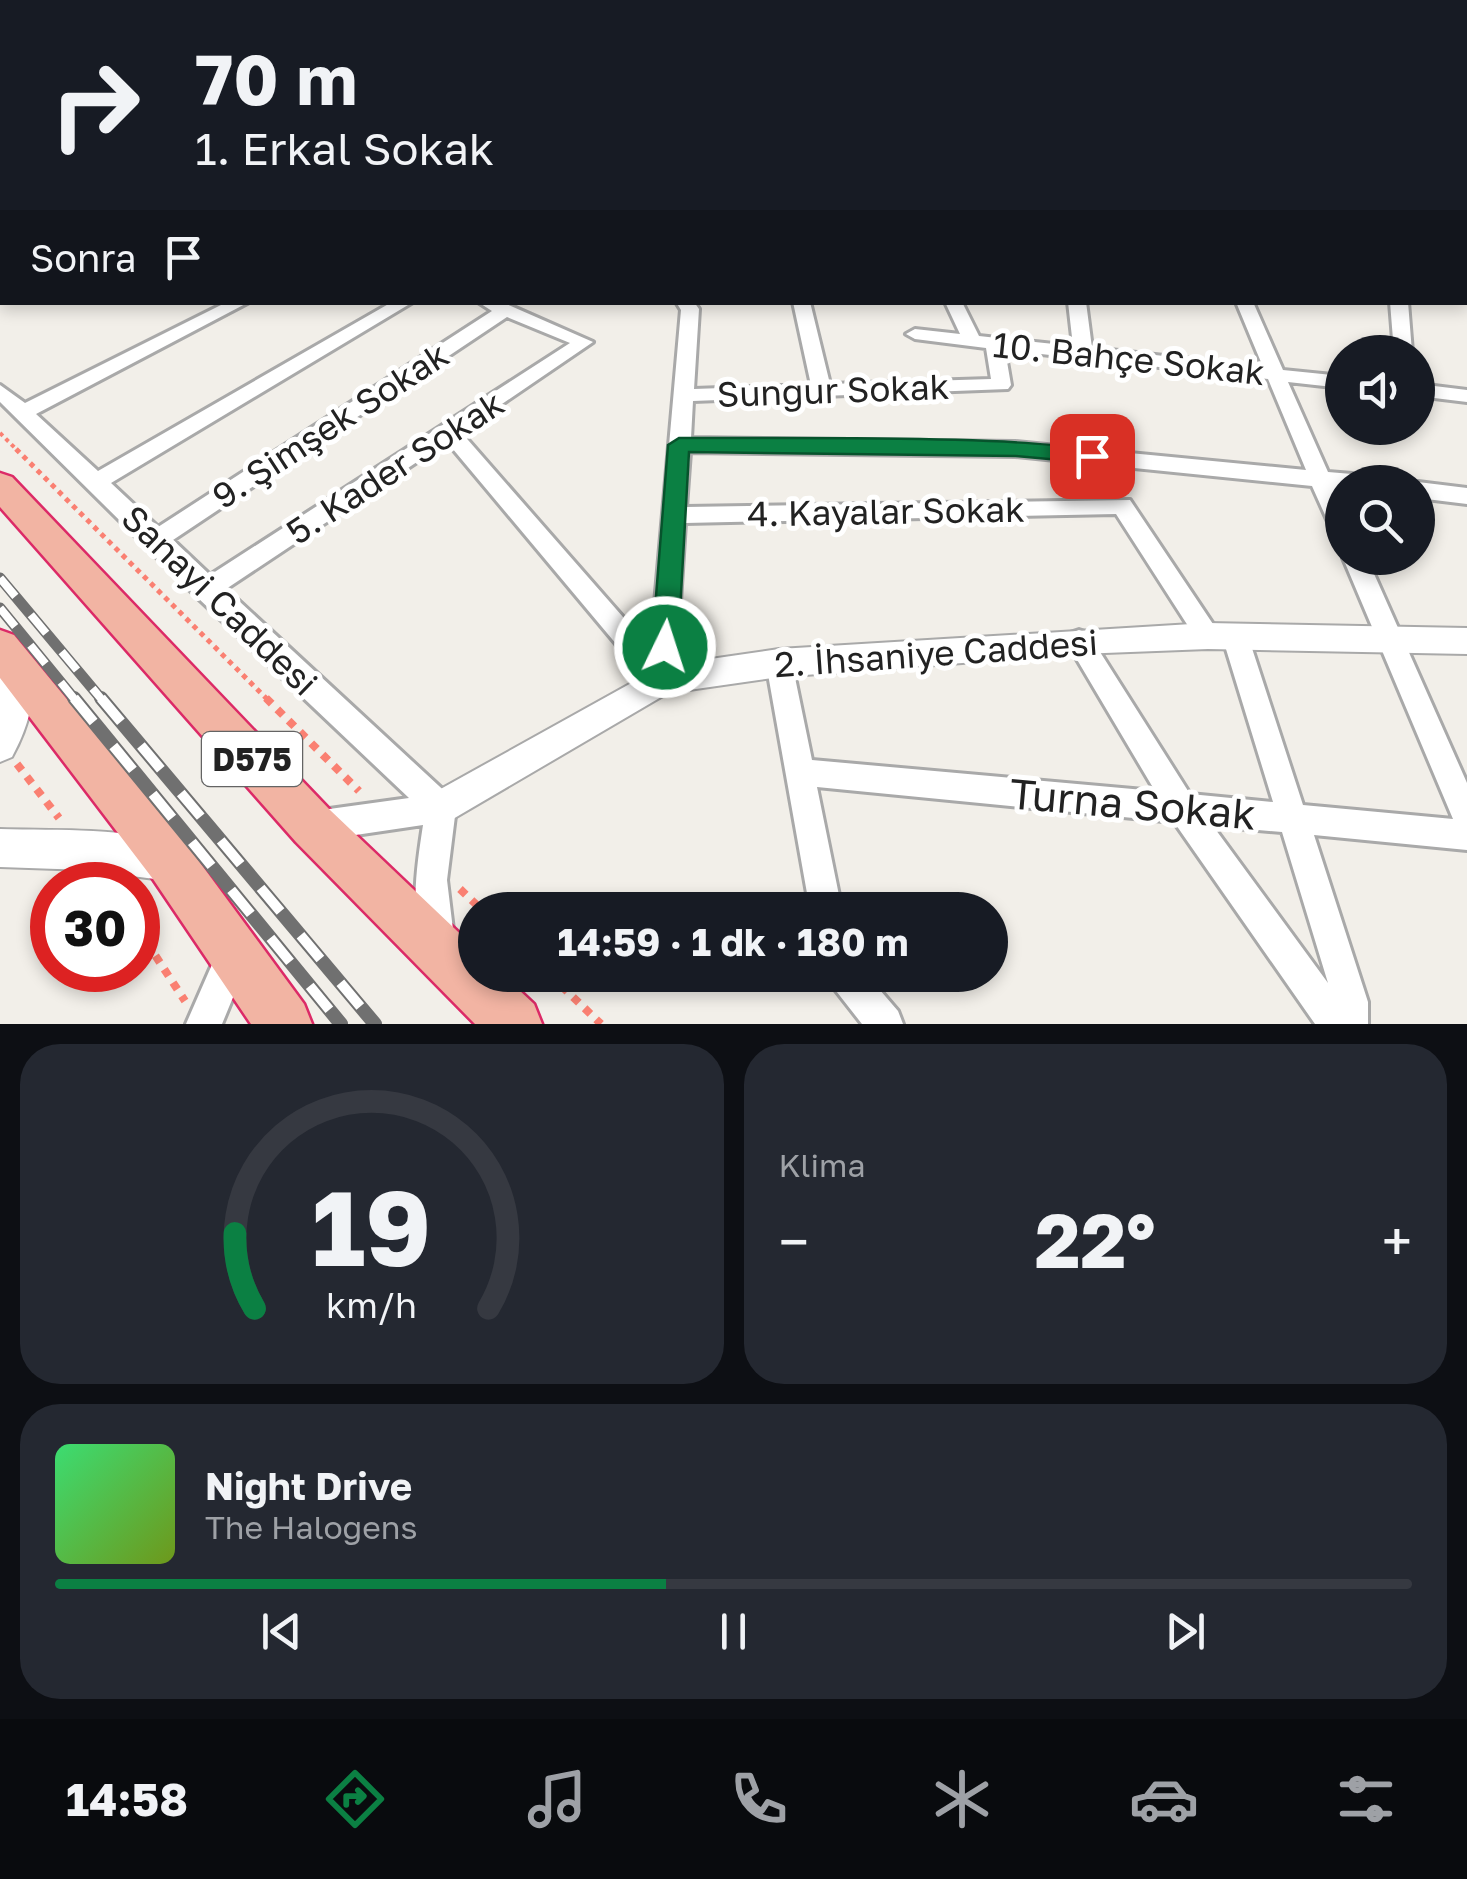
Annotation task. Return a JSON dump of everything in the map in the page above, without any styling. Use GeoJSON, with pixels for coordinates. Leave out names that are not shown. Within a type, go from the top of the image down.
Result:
{"type":"FeatureCollection","features":[{"type":"Feature","properties":{"kind":"highway","name":"D575"},"geometry":{"type":"LineString","coordinates":[[0,485],[314,826],[438,944],[514,1024]]}},
{"type":"Feature","properties":{"kind":"highway"},"geometry":{"type":"LineString","coordinates":[[8,656],[170,862],[284,1024]]}},
{"type":"Feature","properties":{"kind":"street"},"geometry":{"type":"LineString","coordinates":[[200,305],[218,314]]}},
{"type":"Feature","properties":{"kind":"street"},"geometry":{"type":"LineString","coordinates":[[24,412],[236,305]]}},
{"type":"Feature","properties":{"kind":"street"},"geometry":{"type":"LineString","coordinates":[[95,482],[400,305]]}},
{"type":"Feature","properties":{"kind":"street"},"geometry":{"type":"LineString","coordinates":[[662,680],[690,310],[686,305]]}},
{"type":"Feature","properties":{"kind":"street"},"geometry":{"type":"LineString","coordinates":[[802,305],[822,391]]}},
{"type":"Feature","properties":{"kind":"street"},"geometry":{"type":"LineString","coordinates":[[954,305],[972,340]]}},
{"type":"Feature","properties":{"kind":"street"},"geometry":{"type":"LineString","coordinates":[[1077,305],[1083,353]]}},
{"type":"Feature","properties":{"kind":"street"},"geometry":{"type":"LineString","coordinates":[[1245,305],[1325,490]]}},
{"type":"Feature","properties":{"kind":"street"},"geometry":{"type":"LineString","coordinates":[[1399,305],[1402,335]]}},
{"type":"Feature","properties":{"kind":"street","name":"5. Kader Sokak"},"geometry":{"type":"LineString","coordinates":[[206,590],[584,342],[495,306]]}},
{"type":"Feature","properties":{"kind":"street","name":"9. Şimşek Sokak"},"geometry":{"type":"LineString","coordinates":[[155,540],[495,306]]}},
{"type":"Feature","properties":{"kind":"street","name":"10. Bahçe Sokak"},"geometry":{"type":"LineString","coordinates":[[915,334],[1325,380]]}},
{"type":"Feature","properties":{"kind":"street","name":"Sungur Sokak"},"geometry":{"type":"LineString","coordinates":[[682,395],[1001,385],[995,343]]}},
{"type":"Feature","properties":{"kind":"street","name":"Sanayi Caddesi"},"geometry":{"type":"LineString","coordinates":[[0,391],[440,808]]}},
{"type":"Feature","properties":{"kind":"street"},"geometry":{"type":"LineString","coordinates":[[1435,392],[1467,396]]}},
{"type":"Feature","properties":{"kind":"street"},"geometry":{"type":"LineString","coordinates":[[450,432],[662,680]]}},
{"type":"Feature","properties":{"kind":"street"},"geometry":{"type":"LineString","coordinates":[[679,445],[1016,449],[1325,479]]}},
{"type":"Feature","properties":{"kind":"street"},"geometry":{"type":"LineString","coordinates":[[1435,492],[1467,496]]}},
{"type":"Feature","properties":{"kind":"street","name":"4. Kayalar Sokak"},"geometry":{"type":"LineString","coordinates":[[674,516],[1122,506],[1222,636]]}},
{"type":"Feature","properties":{"kind":"street"},"geometry":{"type":"LineString","coordinates":[[1362,575],[1467,817]]}},
{"type":"Feature","properties":{"kind":"street"},"geometry":{"type":"LineString","coordinates":[[1222,636],[1294,818],[1351,1002],[1350,1024]]}},
{"type":"Feature","properties":{"kind":"street","name":"2. İhsaniye Caddesi"},"geometry":{"type":"LineString","coordinates":[[440,808],[662,680],[778,663],[1079,642],[1222,636],[1467,642]]}},
{"type":"Feature","properties":{"kind":"street"},"geometry":{"type":"LineString","coordinates":[[1079,642],[1182,808],[1336,1024]]}},
{"type":"Feature","properties":{"kind":"street"},"geometry":{"type":"LineString","coordinates":[[1,745],[12,724],[8,656]]}},
{"type":"Feature","properties":{"kind":"street"},"geometry":{"type":"LineString","coordinates":[[778,663],[823,892]]}},
{"type":"Feature","properties":{"kind":"street","name":"Turna Sokak"},"geometry":{"type":"LineString","coordinates":[[800,772],[1467,835]]}},
{"type":"Feature","properties":{"kind":"street"},"geometry":{"type":"LineString","coordinates":[[314,826],[440,808],[432,863],[438,944]]}},
{"type":"Feature","properties":{"kind":"street"},"geometry":{"type":"LineString","coordinates":[[0,848],[86,851],[170,862]]}},
{"type":"Feature","properties":{"kind":"street"},"geometry":{"type":"LineString","coordinates":[[197,1016],[233,956]]}},
{"type":"Feature","properties":{"kind":"street"},"geometry":{"type":"LineString","coordinates":[[859,992],[885,1024]]}},
{"type":"Feature","properties":{"kind":"path"},"geometry":{"type":"LineString","coordinates":[[0,432],[384,816]]}},
{"type":"Feature","properties":{"kind":"path"},"geometry":{"type":"LineString","coordinates":[[1,745],[86,851]]}},
{"type":"Feature","properties":{"kind":"path"},"geometry":{"type":"LineString","coordinates":[[432,863],[463,892]]}},
{"type":"Feature","properties":{"kind":"path"},"geometry":{"type":"LineString","coordinates":[[160,961],[197,1016]]}},
{"type":"Feature","properties":{"kind":"path"},"geometry":{"type":"LineString","coordinates":[[568,992],[601,1024]]}},
{"type":"Feature","properties":{"kind":"railway"},"geometry":{"type":"LineString","coordinates":[[0,578],[103,701]]}},
{"type":"Feature","properties":{"kind":"railway"},"geometry":{"type":"LineString","coordinates":[[0,608],[76,701]]}},
{"type":"Feature","properties":{"kind":"railway"},"geometry":{"type":"LineString","coordinates":[[74,698],[341,1024]]}},
{"type":"Feature","properties":{"kind":"railway"},"geometry":{"type":"LineString","coordinates":[[101,698],[375,1024]]}},
{"type":"Feature","properties":{"kind":"route"},"geometry":{"type":"LineString","coordinates":[[665,647],[679,445],[1016,449],[1092,456]]}}]}
